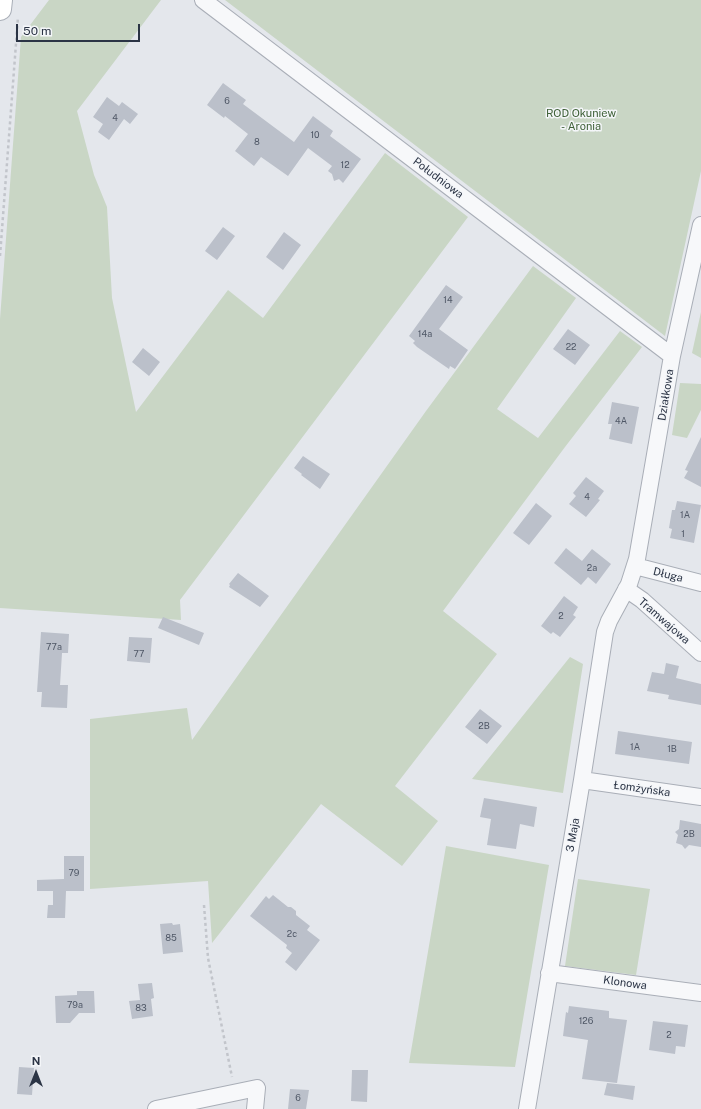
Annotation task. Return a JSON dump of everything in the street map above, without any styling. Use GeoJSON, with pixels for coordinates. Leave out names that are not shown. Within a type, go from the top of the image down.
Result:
{"type":"FeatureCollection","features":[{"type":"Feature","properties":{"kind":"main road"},"geometry":{"type":"LineString","coordinates":[[1,0],[9,12]]}},
{"type":"Feature","properties":{"kind":"street","name":"Południowa"},"geometry":{"type":"LineString","coordinates":[[203,0],[672,356]]}},
{"type":"Feature","properties":{"kind":"street","name":"Działkowa"},"geometry":{"type":"LineString","coordinates":[[635,566],[655,463],[672,356],[701,225]]}},
{"type":"Feature","properties":{"kind":"street","name":"Długa"},"geometry":{"type":"LineString","coordinates":[[635,566],[701,583]]}},
{"type":"Feature","properties":{"kind":"street","name":"3 Maja"},"geometry":{"type":"LineString","coordinates":[[527,1109],[605,632],[609,621],[626,589],[635,566]]}},
{"type":"Feature","properties":{"kind":"street","name":"Tramwajowa"},"geometry":{"type":"LineString","coordinates":[[626,589],[642,600],[701,653]]}},
{"type":"Feature","properties":{"kind":"street","name":"Łomżyńska"},"geometry":{"type":"LineString","coordinates":[[582,780],[701,797]]}},
{"type":"Feature","properties":{"kind":"street","name":"Klonowa"},"geometry":{"type":"LineString","coordinates":[[549,973],[701,994]]}},
{"type":"Feature","properties":{"kind":"street"},"geometry":{"type":"LineString","coordinates":[[156,1109],[257,1088],[255,1109]]}},
{"type":"Feature","properties":{"kind":"path"},"geometry":{"type":"LineString","coordinates":[[0,256],[9,12]]}},
{"type":"Feature","properties":{"kind":"path"},"geometry":{"type":"LineString","coordinates":[[204,905],[208,958],[235,1093]]}},
{"type":"Feature","properties":{"kind":"green space"},"geometry":{"type":"Polygon","coordinates":[[[49,0],[161,0],[77,111],[94,175],[107,207],[112,298],[136,412],[228,290],[263,318],[385,153],[468,217],[180,600],[181,620],[0,608],[0,319],[21,37],[49,0]]]}},
{"type":"Feature","properties":{"kind":"green space","name":"ROD Okuniew - Aronia"},"geometry":{"type":"Polygon","coordinates":[[[225,0],[701,0],[701,171],[665,336],[225,0]]]}},
{"type":"Feature","properties":{"kind":"green space"},"geometry":{"type":"Polygon","coordinates":[[[533,266],[576,298],[497,409],[538,438],[620,331],[642,347],[565,447],[443,611],[497,654],[395,786],[438,821],[402,866],[321,804],[212,943],[208,881],[90,889],[90,719],[187,708],[192,740],[426,411],[533,266]]]}},
{"type":"Feature","properties":{"kind":"green space"},"geometry":{"type":"Polygon","coordinates":[[[701,312],[701,358],[692,353],[701,312]]]}},
{"type":"Feature","properties":{"kind":"green space"},"geometry":{"type":"Polygon","coordinates":[[[680,383],[701,384],[701,410],[687,438],[672,435],[680,383]]]}},
{"type":"Feature","properties":{"kind":"green space"},"geometry":{"type":"Polygon","coordinates":[[[570,657],[583,664],[563,793],[472,779],[570,657]]]}},
{"type":"Feature","properties":{"kind":"green space"},"geometry":{"type":"Polygon","coordinates":[[[446,846],[549,865],[515,1067],[409,1063],[446,846]]]}},
{"type":"Feature","properties":{"kind":"green space"},"geometry":{"type":"Polygon","coordinates":[[[578,879],[650,889],[636,975],[565,966],[578,879]]]}},
{"type":"Feature","properties":{"kind":"building"},"geometry":{"type":"Polygon","coordinates":[[[223,83],[246,100],[243,104],[294,142],[313,116],[333,131],[330,136],[361,159],[343,183],[339,179],[334,181],[332,174],[328,171],[332,166],[308,148],[288,176],[261,157],[254,166],[235,151],[248,134],[225,116],[224,118],[207,105],[223,83]]]}},
{"type":"Feature","properties":{"kind":"building"},"geometry":{"type":"Polygon","coordinates":[[[107,97],[119,106],[122,102],[138,114],[130,124],[124,119],[109,140],[98,132],[103,124],[93,117],[107,97]]]}},
{"type":"Feature","properties":{"kind":"building"},"geometry":{"type":"Polygon","coordinates":[[[223,227],[235,236],[217,260],[205,251],[223,227]]]}},
{"type":"Feature","properties":{"kind":"building"},"geometry":{"type":"Polygon","coordinates":[[[284,232],[301,245],[283,270],[266,257],[284,232]]]}},
{"type":"Feature","properties":{"kind":"building"},"geometry":{"type":"Polygon","coordinates":[[[446,285],[463,297],[439,329],[468,350],[455,369],[450,366],[449,369],[417,347],[413,343],[415,341],[409,336],[446,285]]]}},
{"type":"Feature","properties":{"kind":"building"},"geometry":{"type":"Polygon","coordinates":[[[568,329],[590,345],[575,365],[553,349],[568,329]]]}},
{"type":"Feature","properties":{"kind":"building"},"geometry":{"type":"Polygon","coordinates":[[[143,348],[160,362],[149,376],[132,362],[143,348]]]}},
{"type":"Feature","properties":{"kind":"building"},"geometry":{"type":"Polygon","coordinates":[[[612,402],[639,407],[632,444],[609,439],[612,424],[608,424],[612,402]]]}},
{"type":"Feature","properties":{"kind":"building"},"geometry":{"type":"Polygon","coordinates":[[[701,437],[701,487],[684,478],[688,471],[685,470],[701,437]]]}},
{"type":"Feature","properties":{"kind":"building"},"geometry":{"type":"Polygon","coordinates":[[[303,456],[330,474],[320,489],[294,468],[303,456]]]}},
{"type":"Feature","properties":{"kind":"building"},"geometry":{"type":"Polygon","coordinates":[[[586,477],[604,491],[598,499],[600,500],[586,517],[569,504],[576,496],[573,493],[586,477]]]}},
{"type":"Feature","properties":{"kind":"building"},"geometry":{"type":"Polygon","coordinates":[[[677,501],[701,505],[694,543],[670,538],[672,529],[669,528],[672,510],[675,510],[677,501]]]}},
{"type":"Feature","properties":{"kind":"building"},"geometry":{"type":"Polygon","coordinates":[[[536,503],[552,516],[529,545],[513,533],[536,503]]]}},
{"type":"Feature","properties":{"kind":"building"},"geometry":{"type":"Polygon","coordinates":[[[566,548],[582,561],[592,549],[611,564],[596,584],[588,577],[581,585],[554,563],[566,548]]]}},
{"type":"Feature","properties":{"kind":"building"},"geometry":{"type":"Polygon","coordinates":[[[238,573],[269,596],[260,607],[229,587],[229,584],[238,573]]]}},
{"type":"Feature","properties":{"kind":"building"},"geometry":{"type":"Polygon","coordinates":[[[564,596],[578,607],[573,615],[576,617],[560,637],[553,632],[551,634],[541,626],[564,596]]]}},
{"type":"Feature","properties":{"kind":"building"},"geometry":{"type":"Polygon","coordinates":[[[163,617],[204,633],[199,645],[158,628],[163,617]]]}},
{"type":"Feature","properties":{"kind":"building"},"geometry":{"type":"Polygon","coordinates":[[[41,632],[69,634],[68,653],[62,653],[60,685],[68,685],[67,708],[41,707],[42,692],[37,692],[41,632]]]}},
{"type":"Feature","properties":{"kind":"building"},"geometry":{"type":"Polygon","coordinates":[[[129,637],[152,638],[150,663],[127,661],[129,637]]]}},
{"type":"Feature","properties":{"kind":"building"},"geometry":{"type":"Polygon","coordinates":[[[666,663],[679,666],[676,678],[701,684],[701,705],[668,699],[669,695],[647,691],[652,672],[664,674],[666,663]]]}},
{"type":"Feature","properties":{"kind":"building"},"geometry":{"type":"Polygon","coordinates":[[[480,709],[502,726],[487,744],[465,727],[480,709]]]}},
{"type":"Feature","properties":{"kind":"building"},"geometry":{"type":"Polygon","coordinates":[[[618,731],[692,742],[689,764],[615,754],[618,731]]]}},
{"type":"Feature","properties":{"kind":"building"},"geometry":{"type":"Polygon","coordinates":[[[484,798],[537,807],[534,827],[520,824],[516,849],[487,845],[491,819],[480,817],[484,798]]]}},
{"type":"Feature","properties":{"kind":"building"},"geometry":{"type":"Polygon","coordinates":[[[680,820],[701,824],[701,847],[689,845],[685,849],[682,845],[676,843],[678,835],[675,832],[679,829],[680,820]]]}},
{"type":"Feature","properties":{"kind":"building"},"geometry":{"type":"Polygon","coordinates":[[[64,856],[84,856],[84,891],[66,891],[65,918],[47,918],[48,905],[53,905],[53,891],[37,891],[37,880],[64,879],[64,856]]]}},
{"type":"Feature","properties":{"kind":"building"},"geometry":{"type":"Polygon","coordinates":[[[273,895],[288,907],[291,907],[296,911],[296,915],[310,926],[307,930],[320,940],[296,971],[285,962],[292,953],[286,948],[287,945],[250,916],[266,896],[269,899],[273,895]]]}},
{"type":"Feature","properties":{"kind":"building"},"geometry":{"type":"Polygon","coordinates":[[[172,923],[173,925],[180,924],[183,952],[163,954],[160,924],[172,923]]]}},
{"type":"Feature","properties":{"kind":"building"},"geometry":{"type":"Polygon","coordinates":[[[152,983],[154,998],[151,999],[153,1016],[132,1019],[129,1001],[140,1000],[138,984],[152,983]]]}},
{"type":"Feature","properties":{"kind":"building"},"geometry":{"type":"Polygon","coordinates":[[[77,991],[94,991],[95,1013],[79,1013],[70,1023],[56,1023],[55,996],[77,995],[77,991]]]}},
{"type":"Feature","properties":{"kind":"building"},"geometry":{"type":"Polygon","coordinates":[[[569,1006],[609,1011],[609,1018],[627,1020],[617,1083],[582,1079],[588,1040],[563,1036],[566,1012],[568,1013],[569,1006]]]}},
{"type":"Feature","properties":{"kind":"building"},"geometry":{"type":"Polygon","coordinates":[[[653,1021],[688,1025],[685,1047],[676,1046],[675,1054],[649,1050],[653,1021]]]}},
{"type":"Feature","properties":{"kind":"building"},"geometry":{"type":"Polygon","coordinates":[[[19,1067],[34,1068],[32,1095],[17,1094],[19,1067]]]}},
{"type":"Feature","properties":{"kind":"building"},"geometry":{"type":"Polygon","coordinates":[[[352,1070],[368,1070],[367,1102],[351,1101],[352,1070]]]}},
{"type":"Feature","properties":{"kind":"building"},"geometry":{"type":"Polygon","coordinates":[[[607,1083],[635,1086],[633,1100],[604,1095],[607,1083]]]}},
{"type":"Feature","properties":{"kind":"building"},"geometry":{"type":"Polygon","coordinates":[[[290,1089],[309,1090],[306,1109],[288,1109],[290,1089]]]}}]}
